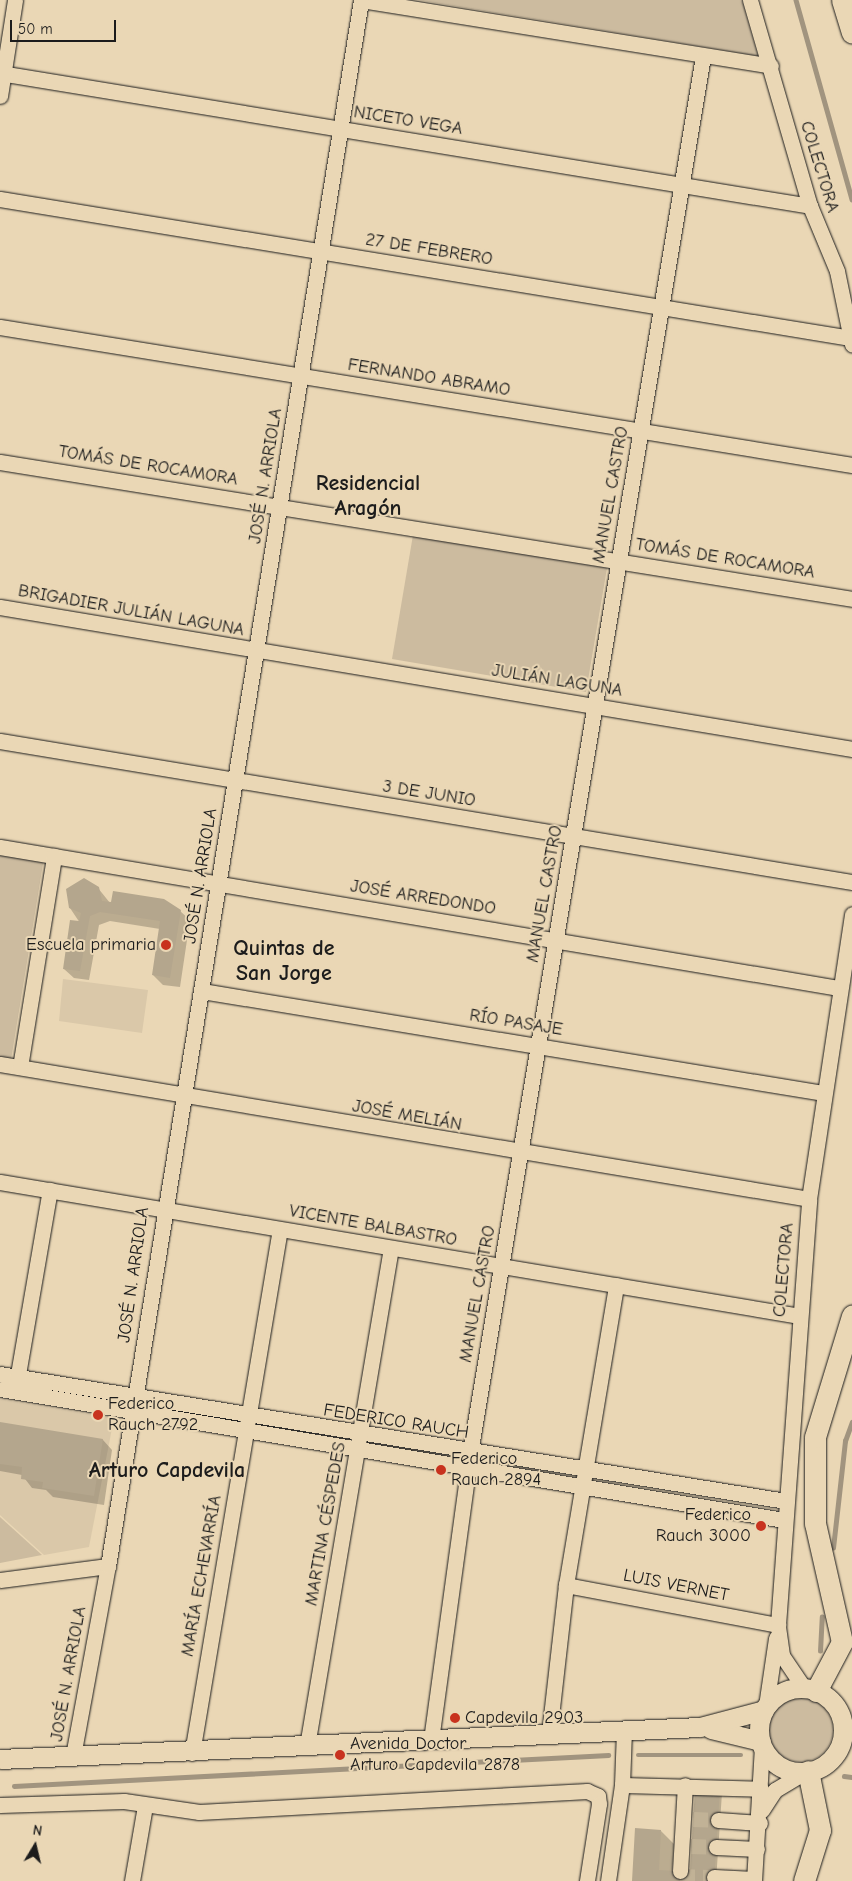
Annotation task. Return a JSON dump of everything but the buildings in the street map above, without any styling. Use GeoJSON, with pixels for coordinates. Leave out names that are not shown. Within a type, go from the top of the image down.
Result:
{"type":"FeatureCollection","features":[{"type":"Feature","properties":{"kind":"highway"},"geometry":{"type":"LineString","coordinates":[[842,0],[852,33]]}},
{"type":"Feature","properties":{"kind":"highway"},"geometry":{"type":"LineString","coordinates":[[816,1692],[842,1642],[815,1523],[815,1437],[852,1316]]}},
{"type":"Feature","properties":{"kind":"highway"},"geometry":{"type":"LineString","coordinates":[[804,1881],[820,1830],[807,1771]]}},
{"type":"Feature","properties":{"kind":"main road"},"geometry":{"type":"LineString","coordinates":[[0,1759],[192,1753],[700,1727],[765,1708],[784,1691],[816,1692],[852,1706]]}},
{"type":"Feature","properties":{"kind":"main road"},"geometry":{"type":"LineString","coordinates":[[700,1727],[761,1743],[777,1764],[807,1771],[826,1763],[846,1740],[842,1722],[816,1692]]}},
{"type":"Feature","properties":{"kind":"main road"},"geometry":{"type":"LineString","coordinates":[[761,1743],[765,1708]]}},
{"type":"Feature","properties":{"kind":"street"},"geometry":{"type":"LineString","coordinates":[[0,96],[15,0]]}},
{"type":"Feature","properties":{"kind":"street"},"geometry":{"type":"LineString","coordinates":[[361,0],[771,66]]}},
{"type":"Feature","properties":{"kind":"street","name":"JOSÉ N. ARRIOLA"},"geometry":{"type":"LineString","coordinates":[[73,1756],[108,1566],[163,1210],[202,991],[361,0]]}},
{"type":"Feature","properties":{"kind":"street","name":"COLECTORA"},"geometry":{"type":"LineString","coordinates":[[750,0],[771,66],[810,206],[837,271],[852,341]]}},
{"type":"Feature","properties":{"kind":"street","name":"MANUEL CASTRO"},"geometry":{"type":"LineString","coordinates":[[430,1740],[471,1453],[703,56]]}},
{"type":"Feature","properties":{"kind":"street","name":"NICETO VEGA"},"geometry":{"type":"LineString","coordinates":[[2,74],[810,206]]}},
{"type":"Feature","properties":{"kind":"street","name":"27 DE FEBRERO"},"geometry":{"type":"LineString","coordinates":[[0,200],[661,307],[852,341]]}},
{"type":"Feature","properties":{"kind":"street","name":"FERNANDO ABRAMO"},"geometry":{"type":"LineString","coordinates":[[0,326],[640,432],[852,465]]}},
{"type":"Feature","properties":{"kind":"street","name":"TOMÁS DE ROCAMORA"},"geometry":{"type":"LineString","coordinates":[[0,462],[852,599]]}},
{"type":"Feature","properties":{"kind":"street","name":"BRIGADIER JULIÁN LAGUNA"},"geometry":{"type":"LineString","coordinates":[[0,607],[256,651]]}},
{"type":"Feature","properties":{"kind":"street","name":"JULIÁN LAGUNA"},"geometry":{"type":"LineString","coordinates":[[256,651],[852,750]]}},
{"type":"Feature","properties":{"kind":"street","name":"3 DE JUNIO"},"geometry":{"type":"LineString","coordinates":[[0,742],[852,882]]}},
{"type":"Feature","properties":{"kind":"street","name":"JOSÉ ARREDONDO"},"geometry":{"type":"LineString","coordinates":[[0,847],[556,938],[840,988]]}},
{"type":"Feature","properties":{"kind":"street"},"geometry":{"type":"LineString","coordinates":[[20,1067],[54,856]]}},
{"type":"Feature","properties":{"kind":"street","name":"COLECTORA"},"geometry":{"type":"LineString","coordinates":[[765,1708],[778,1628],[784,1520],[809,1199],[852,914]]}},
{"type":"Feature","properties":{"kind":"street","name":"RÍO PASAJE"},"geometry":{"type":"LineString","coordinates":[[202,991],[824,1093]]}},
{"type":"Feature","properties":{"kind":"street","name":"JOSÉ MELIÁN"},"geometry":{"type":"LineString","coordinates":[[0,1064],[521,1154],[809,1199]]}},
{"type":"Feature","properties":{"kind":"street","name":"VICENTE BALBASTRO"},"geometry":{"type":"LineString","coordinates":[[0,1182],[800,1316]]}},
{"type":"Feature","properties":{"kind":"street"},"geometry":{"type":"LineString","coordinates":[[17,1385],[50,1190]]}},
{"type":"Feature","properties":{"kind":"street","name":"MARÍA ECHEVARRÍA"},"geometry":{"type":"LineString","coordinates":[[192,1753],[280,1229]]}},
{"type":"Feature","properties":{"kind":"street","name":"MARTINA CÉSPEDES"},"geometry":{"type":"LineString","coordinates":[[307,1746],[391,1248]]}},
{"type":"Feature","properties":{"kind":"street"},"geometry":{"type":"LineString","coordinates":[[549,1734],[566,1585],[616,1285]]}},
{"type":"Feature","properties":{"kind":"street","name":"FEDERICO RAUCH"},"geometry":{"type":"LineString","coordinates":[[0,1374],[17,1385],[134,1404],[249,1417],[584,1472],[786,1502]]}},
{"type":"Feature","properties":{"kind":"street","name":"FEDERICO RAUCH"},"geometry":{"type":"LineString","coordinates":[[0,1390],[17,1385]]}},
{"type":"Feature","properties":{"kind":"street","name":"FEDERICO RAUCH"},"geometry":{"type":"LineString","coordinates":[[134,1404],[246,1432],[470,1469],[581,1490],[784,1520]]}},
{"type":"Feature","properties":{"kind":"street"},"geometry":{"type":"LineString","coordinates":[[0,1580],[108,1566]]}},
{"type":"Feature","properties":{"kind":"street","name":"LUIS VERNET"},"geometry":{"type":"LineString","coordinates":[[566,1585],[778,1628]]}},
{"type":"Feature","properties":{"kind":"street","name":"COLECTORA"},"geometry":{"type":"LineString","coordinates":[[778,1628],[782,1655],[816,1692]]}},
{"type":"Feature","properties":{"kind":"street"},"geometry":{"type":"LineString","coordinates":[[608,1881],[622,1785],[624,1730]]}},
{"type":"Feature","properties":{"kind":"street"},"geometry":{"type":"LineString","coordinates":[[714,1877],[754,1880],[760,1818],[761,1743]]}},
{"type":"Feature","properties":{"kind":"street"},"geometry":{"type":"LineString","coordinates":[[760,1818],[775,1790],[807,1771]]}},
{"type":"Feature","properties":{"kind":"street"},"geometry":{"type":"LineString","coordinates":[[622,1785],[761,1788]]}},
{"type":"Feature","properties":{"kind":"street"},"geometry":{"type":"LineString","coordinates":[[680,1871],[686,1845],[688,1819],[685,1785]]}},
{"type":"Feature","properties":{"kind":"street"},"geometry":{"type":"LineString","coordinates":[[0,1805],[124,1801],[145,1806],[198,1812],[594,1792],[599,1804],[587,1881]]}},
{"type":"Feature","properties":{"kind":"street"},"geometry":{"type":"LineString","coordinates":[[132,1881],[145,1806]]}},
{"type":"Feature","properties":{"kind":"street"},"geometry":{"type":"LineString","coordinates":[[718,1820],[760,1818]]}},
{"type":"Feature","properties":{"kind":"street"},"geometry":{"type":"LineString","coordinates":[[716,1847],[757,1849]]}},
{"type":"Feature","properties":{"kind":"shaded area"},"geometry":{"type":"Polygon","coordinates":[[[418,0],[742,0],[758,56],[418,0]]]}},
{"type":"Feature","properties":{"kind":"shaded area"},"geometry":{"type":"Polygon","coordinates":[[[413,535],[607,568],[586,692],[392,659],[413,535]]]}},
{"type":"Feature","properties":{"kind":"shaded area"},"geometry":{"type":"Polygon","coordinates":[[[0,852],[44,858],[11,1060],[0,1058],[0,852]]]}},
{"type":"Feature","properties":{"kind":"shaded area"},"geometry":{"type":"Polygon","coordinates":[[[63,979],[148,990],[142,1033],[59,1021],[63,979]]]}},
{"type":"Feature","properties":{"kind":"shaded area"},"geometry":{"type":"Polygon","coordinates":[[[0,1399],[114,1418],[89,1547],[44,1555],[0,1515],[0,1399]]]}},
{"type":"Feature","properties":{"kind":"shaded area"},"geometry":{"type":"Polygon","coordinates":[[[0,1517],[42,1555],[0,1563],[0,1517]]]}},
{"type":"Feature","properties":{"kind":"shaded area"},"geometry":{"type":"Polygon","coordinates":[[[801,1698],[819,1704],[827,1712],[833,1730],[827,1748],[819,1756],[801,1762],[783,1756],[775,1748],[769,1730],[775,1712],[783,1704],[801,1698]]]}},
{"type":"Feature","properties":{"kind":"waterway"},"geometry":{"type":"LineString","coordinates":[[796,0],[852,199]]}},
{"type":"Feature","properties":{"kind":"waterway"},"geometry":{"type":"LineString","coordinates":[[833,1548],[845,1441],[852,1422]]}},
{"type":"Feature","properties":{"kind":"waterway"},"geometry":{"type":"LineString","coordinates":[[820,1651],[822,1617]]}},
{"type":"Feature","properties":{"kind":"waterway"},"geometry":{"type":"LineString","coordinates":[[14,1786],[608,1755]]}},
{"type":"Feature","properties":{"kind":"waterway"},"geometry":{"type":"LineString","coordinates":[[638,1755],[741,1755]]}},
{"type":"Feature","properties":{"kind":"waterway"},"geometry":{"type":"LineString","coordinates":[[844,1776],[852,1777]]}},
{"type":"Feature","properties":{"kind":"tunnel"},"geometry":{"type":"LineString","coordinates":[[693,1819],[718,1820]]}},
{"type":"Feature","properties":{"kind":"tunnel"},"geometry":{"type":"LineString","coordinates":[[691,1846],[716,1847]]}},
{"type":"Feature","properties":{"kind":"tunnel"},"geometry":{"type":"LineString","coordinates":[[680,1876],[714,1877]]}},
{"type":"Feature","properties":{"kind":"place","name":"Escuela primaria"},"geometry":{"type":"Point","coordinates":[166,945]}},
{"type":"Feature","properties":{"kind":"place","name":"Federico Rauch 2792"},"geometry":{"type":"Point","coordinates":[98,1415]}},
{"type":"Feature","properties":{"kind":"place","name":"Federico Rauch 2894"},"geometry":{"type":"Point","coordinates":[441,1470]}},
{"type":"Feature","properties":{"kind":"place","name":"Federico Rauch 3000"},"geometry":{"type":"Point","coordinates":[761,1526]}},
{"type":"Feature","properties":{"kind":"place","name":"Capdevila 2903"},"geometry":{"type":"Point","coordinates":[455,1718]}},
{"type":"Feature","properties":{"kind":"place","name":"Avenida Doctor Arturo Capdevila 2878"},"geometry":{"type":"Point","coordinates":[340,1755]}},
{"type":"Feature","properties":{"kind":"district","name":"Residencial Aragón"},"geometry":{"type":"Point","coordinates":[368,496]}},
{"type":"Feature","properties":{"kind":"district","name":"Quintas de San Jorge"},"geometry":{"type":"Point","coordinates":[284,960]}},
{"type":"Feature","properties":{"kind":"district","name":"Arturo Capdevila"},"geometry":{"type":"Point","coordinates":[167,1471]}}]}
